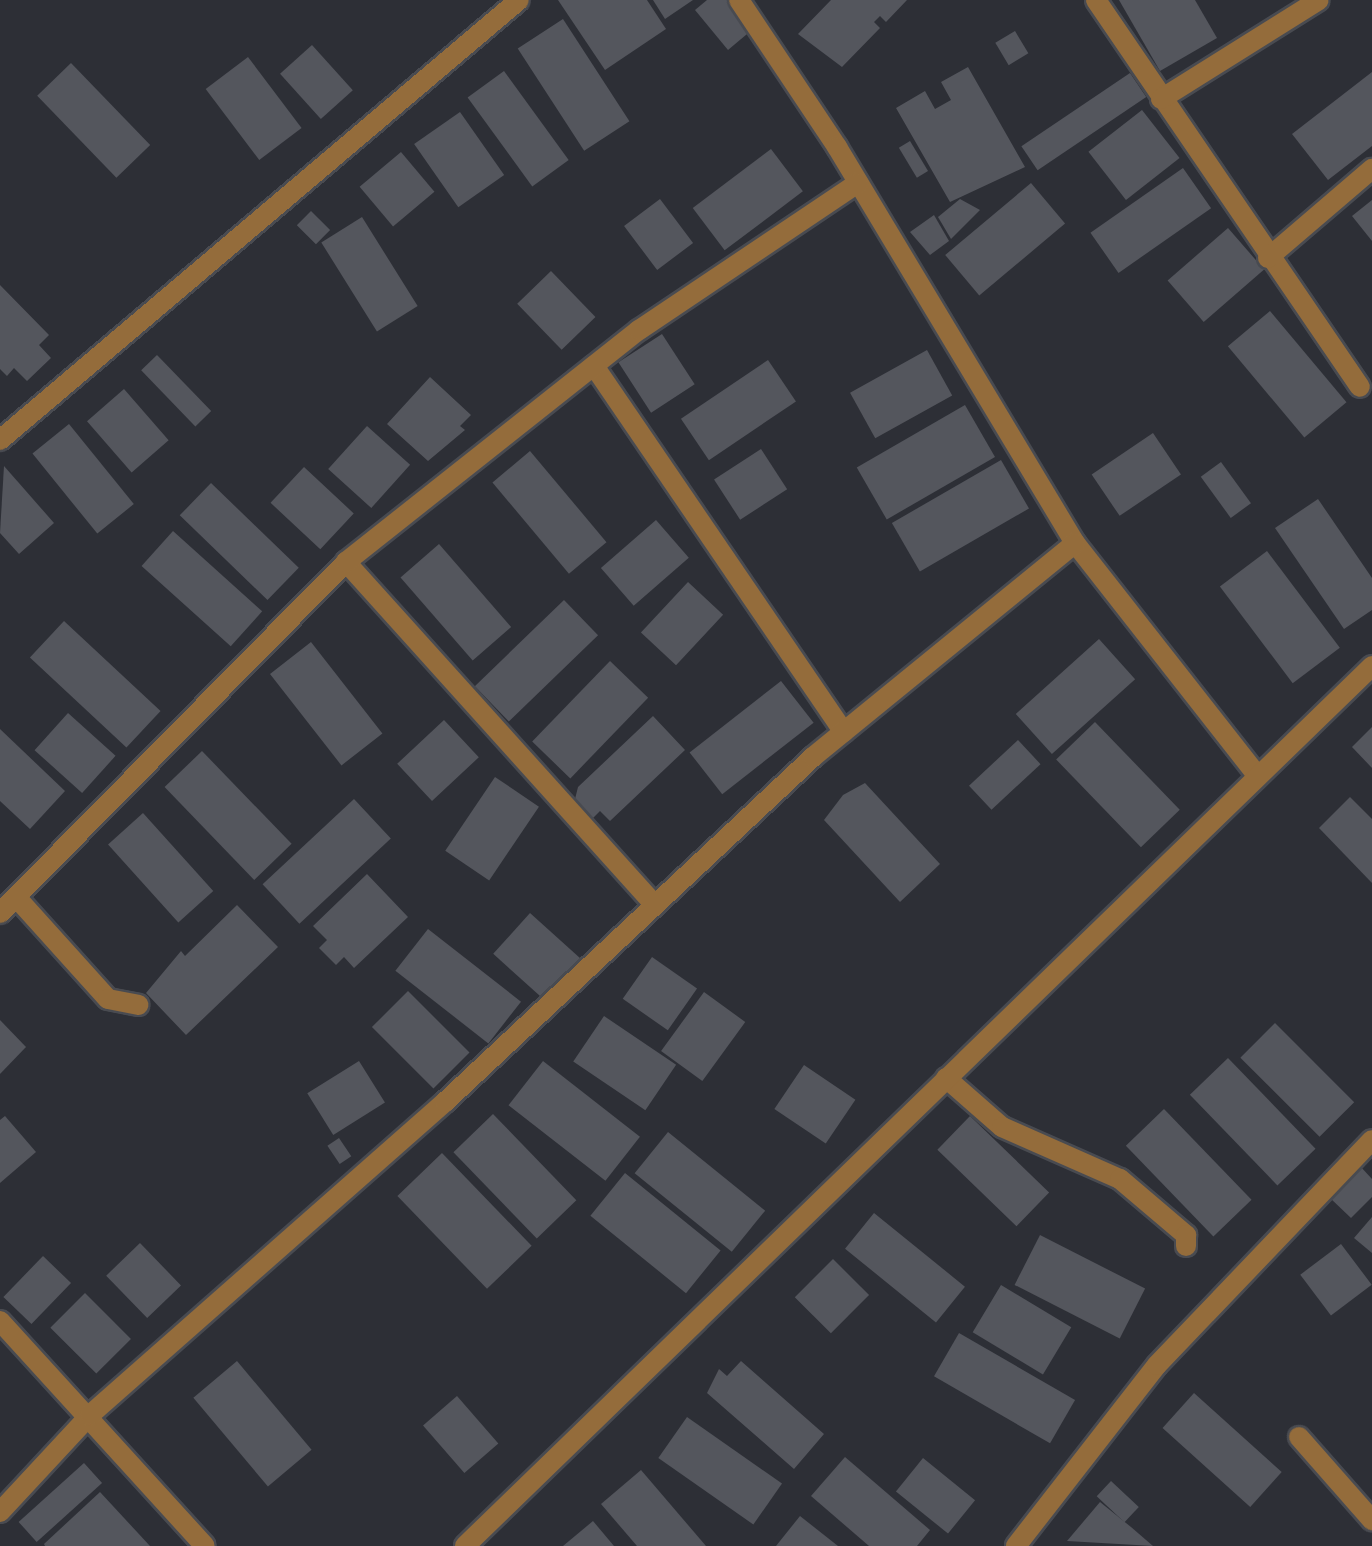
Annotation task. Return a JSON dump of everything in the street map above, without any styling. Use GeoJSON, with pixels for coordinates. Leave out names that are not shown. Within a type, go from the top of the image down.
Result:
{"type":"FeatureCollection","features":[{"type":"Feature","properties":{"kind":"street"},"geometry":{"type":"LineString","coordinates":[[0,440],[519,0]]}},
{"type":"Feature","properties":{"kind":"street"},"geometry":{"type":"LineString","coordinates":[[739,0],[858,183],[1075,543],[1257,775]]}},
{"type":"Feature","properties":{"kind":"street"},"geometry":{"type":"LineString","coordinates":[[1096,0],[1268,258],[1360,387]]}},
{"type":"Feature","properties":{"kind":"street"},"geometry":{"type":"LineString","coordinates":[[1161,99],[1319,0]]}},
{"type":"Feature","properties":{"kind":"street"},"geometry":{"type":"LineString","coordinates":[[1268,258],[1372,169]]}},
{"type":"Feature","properties":{"kind":"street"},"geometry":{"type":"LineString","coordinates":[[0,913],[346,562],[594,366],[858,183]]}},
{"type":"Feature","properties":{"kind":"street"},"geometry":{"type":"LineString","coordinates":[[594,366],[844,732]]}},
{"type":"Feature","properties":{"kind":"street"},"geometry":{"type":"LineString","coordinates":[[0,1512],[90,1415],[445,1102],[654,904],[844,732],[1075,543]]}},
{"type":"Feature","properties":{"kind":"street"},"geometry":{"type":"LineString","coordinates":[[346,562],[654,904]]}},
{"type":"Feature","properties":{"kind":"street"},"geometry":{"type":"LineString","coordinates":[[465,1546],[1372,666]]}},
{"type":"Feature","properties":{"kind":"street"},"geometry":{"type":"LineString","coordinates":[[16,897],[108,999],[138,1005]]}},
{"type":"Feature","properties":{"kind":"street"},"geometry":{"type":"LineString","coordinates":[[946,1078],[1002,1127],[1120,1179],[1186,1235],[1186,1246]]}},
{"type":"Feature","properties":{"kind":"street"},"geometry":{"type":"LineString","coordinates":[[1016,1546],[1157,1365],[1372,1140]]}},
{"type":"Feature","properties":{"kind":"street"},"geometry":{"type":"LineString","coordinates":[[0,1321],[90,1415],[205,1546]]}},
{"type":"Feature","properties":{"kind":"street"},"geometry":{"type":"LineString","coordinates":[[1299,1437],[1372,1520]]}},
{"type":"Feature","properties":{"kind":"building"},"geometry":{"type":"Polygon","coordinates":[[[558,0],[647,0],[666,29],[605,70],[558,0]]]}},
{"type":"Feature","properties":{"kind":"building"},"geometry":{"type":"Polygon","coordinates":[[[653,0],[693,0],[665,19],[653,0]]]}},
{"type":"Feature","properties":{"kind":"building"},"geometry":{"type":"Polygon","coordinates":[[[707,0],[730,0],[753,29],[728,50],[695,10],[707,0]]]}},
{"type":"Feature","properties":{"kind":"building"},"geometry":{"type":"Polygon","coordinates":[[[831,0],[907,0],[886,22],[880,16],[874,22],[880,28],[842,67],[798,34],[831,0]]]}},
{"type":"Feature","properties":{"kind":"building"},"geometry":{"type":"Polygon","coordinates":[[[1119,0],[1195,0],[1217,38],[1160,71],[1119,0]]]}},
{"type":"Feature","properties":{"kind":"building"},"geometry":{"type":"Polygon","coordinates":[[[563,19],[629,121],[584,151],[518,48],[563,19]]]}},
{"type":"Feature","properties":{"kind":"building"},"geometry":{"type":"Polygon","coordinates":[[[1015,31],[1028,53],[1009,65],[995,43],[1015,31]]]}},
{"type":"Feature","properties":{"kind":"building"},"geometry":{"type":"Polygon","coordinates":[[[312,45],[353,90],[321,119],[280,74],[312,45]]]}},
{"type":"Feature","properties":{"kind":"building"},"geometry":{"type":"Polygon","coordinates":[[[248,57],[302,128],[259,160],[206,89],[248,57]]]}},
{"type":"Feature","properties":{"kind":"building"},"geometry":{"type":"Polygon","coordinates":[[[71,63],[150,145],[116,178],[37,96],[71,63]]]}},
{"type":"Feature","properties":{"kind":"building"},"geometry":{"type":"Polygon","coordinates":[[[968,67],[1025,167],[950,202],[896,108],[925,91],[935,109],[951,100],[941,82],[968,67]]]}},
{"type":"Feature","properties":{"kind":"building"},"geometry":{"type":"Polygon","coordinates":[[[504,71],[569,160],[532,186],[468,97],[504,71]]]}},
{"type":"Feature","properties":{"kind":"building"},"geometry":{"type":"Polygon","coordinates":[[[1372,72],[1372,146],[1328,180],[1292,134],[1372,72]]]}},
{"type":"Feature","properties":{"kind":"building"},"geometry":{"type":"Polygon","coordinates":[[[1130,73],[1146,97],[1038,170],[1021,146],[1130,73]]]}},
{"type":"Feature","properties":{"kind":"building"},"geometry":{"type":"Polygon","coordinates":[[[1142,110],[1180,158],[1126,200],[1088,152],[1142,110]]]}},
{"type":"Feature","properties":{"kind":"building"},"geometry":{"type":"Polygon","coordinates":[[[460,112],[504,175],[458,207],[414,144],[460,112]]]}},
{"type":"Feature","properties":{"kind":"building"},"geometry":{"type":"Polygon","coordinates":[[[910,141],[928,171],[917,178],[899,148],[910,141]]]}},
{"type":"Feature","properties":{"kind":"building"},"geometry":{"type":"Polygon","coordinates":[[[771,149],[803,191],[725,250],[693,208],[771,149]]]}},
{"type":"Feature","properties":{"kind":"building"},"geometry":{"type":"Polygon","coordinates":[[[401,152],[434,192],[393,227],[360,187],[401,152]]]}},
{"type":"Feature","properties":{"kind":"building"},"geometry":{"type":"Polygon","coordinates":[[[1183,168],[1211,208],[1119,273],[1090,233],[1183,168]]]}},
{"type":"Feature","properties":{"kind":"building"},"geometry":{"type":"Polygon","coordinates":[[[1031,183],[1065,224],[979,296],[945,255],[1031,183]]]}},
{"type":"Feature","properties":{"kind":"building"},"geometry":{"type":"Polygon","coordinates":[[[660,199],[693,243],[657,270],[624,226],[660,199]]]}},
{"type":"Feature","properties":{"kind":"building"},"geometry":{"type":"Polygon","coordinates":[[[960,199],[980,210],[951,239],[938,217],[960,199]]]}},
{"type":"Feature","properties":{"kind":"building"},"geometry":{"type":"Polygon","coordinates":[[[1372,200],[1372,241],[1352,216],[1372,200]]]}},
{"type":"Feature","properties":{"kind":"building"},"geometry":{"type":"Polygon","coordinates":[[[311,211],[330,230],[316,244],[297,225],[311,211]]]}},
{"type":"Feature","properties":{"kind":"building"},"geometry":{"type":"Polygon","coordinates":[[[934,215],[949,241],[930,255],[910,232],[934,215]]]}},
{"type":"Feature","properties":{"kind":"building"},"geometry":{"type":"Polygon","coordinates":[[[362,217],[418,306],[377,331],[321,242],[362,217]]]}},
{"type":"Feature","properties":{"kind":"building"},"geometry":{"type":"Polygon","coordinates":[[[1228,228],[1264,270],[1204,322],[1168,280],[1228,228]]]}},
{"type":"Feature","properties":{"kind":"building"},"geometry":{"type":"Polygon","coordinates":[[[551,271],[595,317],[562,350],[517,304],[551,271]]]}},
{"type":"Feature","properties":{"kind":"building"},"geometry":{"type":"Polygon","coordinates":[[[0,285],[49,335],[39,345],[51,358],[27,381],[14,368],[7,376],[0,369],[0,285]]]}},
{"type":"Feature","properties":{"kind":"building"},"geometry":{"type":"Polygon","coordinates":[[[1270,311],[1346,402],[1304,438],[1228,346],[1270,311]]]}},
{"type":"Feature","properties":{"kind":"building"},"geometry":{"type":"Polygon","coordinates":[[[662,334],[695,384],[651,413],[618,362],[662,334]]]}},
{"type":"Feature","properties":{"kind":"building"},"geometry":{"type":"Polygon","coordinates":[[[927,350],[952,395],[875,438],[850,393],[927,350]]]}},
{"type":"Feature","properties":{"kind":"building"},"geometry":{"type":"Polygon","coordinates":[[[157,355],[211,411],[195,426],[141,370],[157,355]]]}},
{"type":"Feature","properties":{"kind":"building"},"geometry":{"type":"Polygon","coordinates":[[[768,360],[796,401],[709,460],[681,419],[768,360]]]}},
{"type":"Feature","properties":{"kind":"building"},"geometry":{"type":"Polygon","coordinates":[[[430,377],[471,415],[460,426],[465,430],[428,461],[387,424],[430,377]]]}},
{"type":"Feature","properties":{"kind":"building"},"geometry":{"type":"Polygon","coordinates":[[[124,389],[169,440],[132,472],[87,421],[124,389]]]}},
{"type":"Feature","properties":{"kind":"building"},"geometry":{"type":"Polygon","coordinates":[[[965,405],[995,457],[887,519],[857,468],[965,405]]]}},
{"type":"Feature","properties":{"kind":"building"},"geometry":{"type":"Polygon","coordinates":[[[69,424],[134,504],[97,534],[32,454],[69,424]]]}},
{"type":"Feature","properties":{"kind":"building"},"geometry":{"type":"Polygon","coordinates":[[[367,426],[410,465],[371,508],[328,469],[367,426]]]}},
{"type":"Feature","properties":{"kind":"building"},"geometry":{"type":"Polygon","coordinates":[[[1153,433],[1181,474],[1120,516],[1092,474],[1153,433]]]}},
{"type":"Feature","properties":{"kind":"building"},"geometry":{"type":"Polygon","coordinates":[[[761,449],[787,489],[740,520],[714,479],[761,449]]]}},
{"type":"Feature","properties":{"kind":"building"},"geometry":{"type":"Polygon","coordinates":[[[530,451],[606,542],[569,574],[492,482],[530,451]]]}},
{"type":"Feature","properties":{"kind":"building"},"geometry":{"type":"Polygon","coordinates":[[[1001,460],[1029,508],[920,571],[892,523],[1001,460]]]}},
{"type":"Feature","properties":{"kind":"building"},"geometry":{"type":"Polygon","coordinates":[[[1221,462],[1251,503],[1231,518],[1201,477],[1221,462]]]}},
{"type":"Feature","properties":{"kind":"building"},"geometry":{"type":"Polygon","coordinates":[[[4,466],[54,523],[19,554],[0,533],[4,466]]]}},
{"type":"Feature","properties":{"kind":"building"},"geometry":{"type":"Polygon","coordinates":[[[304,467],[354,513],[320,549],[271,503],[304,467]]]}},
{"type":"Feature","properties":{"kind":"building"},"geometry":{"type":"Polygon","coordinates":[[[211,483],[299,568],[267,600],[180,515],[211,483]]]}},
{"type":"Feature","properties":{"kind":"building"},"geometry":{"type":"Polygon","coordinates":[[[1318,499],[1372,578],[1372,610],[1344,629],[1275,528],[1318,499]]]}},
{"type":"Feature","properties":{"kind":"building"},"geometry":{"type":"Polygon","coordinates":[[[656,520],[689,558],[634,606],[601,568],[656,520]]]}},
{"type":"Feature","properties":{"kind":"building"},"geometry":{"type":"Polygon","coordinates":[[[173,531],[262,611],[231,646],[142,566],[173,531]]]}},
{"type":"Feature","properties":{"kind":"building"},"geometry":{"type":"Polygon","coordinates":[[[439,544],[511,627],[473,660],[401,577],[439,544]]]}},
{"type":"Feature","properties":{"kind":"building"},"geometry":{"type":"Polygon","coordinates":[[[1267,551],[1340,648],[1293,683],[1220,587],[1267,551]]]}},
{"type":"Feature","properties":{"kind":"building"},"geometry":{"type":"Polygon","coordinates":[[[688,582],[723,615],[676,665],[641,632],[688,582]]]}},
{"type":"Feature","properties":{"kind":"building"},"geometry":{"type":"Polygon","coordinates":[[[564,600],[598,635],[509,721],[475,686],[564,600]]]}},
{"type":"Feature","properties":{"kind":"building"},"geometry":{"type":"Polygon","coordinates":[[[64,621],[161,711],[126,748],[30,658],[64,621]]]}},
{"type":"Feature","properties":{"kind":"building"},"geometry":{"type":"Polygon","coordinates":[[[1099,639],[1135,679],[1052,754],[1016,714],[1099,639]]]}},
{"type":"Feature","properties":{"kind":"building"},"geometry":{"type":"Polygon","coordinates":[[[311,642],[382,733],[341,765],[270,674],[311,642]]]}},
{"type":"Feature","properties":{"kind":"building"},"geometry":{"type":"Polygon","coordinates":[[[610,661],[648,698],[570,778],[532,742],[610,661]]]}},
{"type":"Feature","properties":{"kind":"building"},"geometry":{"type":"Polygon","coordinates":[[[781,681],[814,723],[722,794],[690,752],[781,681]]]}},
{"type":"Feature","properties":{"kind":"building"},"geometry":{"type":"Polygon","coordinates":[[[68,713],[116,756],[82,793],[35,750],[68,713]]]}},
{"type":"Feature","properties":{"kind":"building"},"geometry":{"type":"Polygon","coordinates":[[[653,716],[685,750],[610,821],[600,811],[593,818],[575,799],[578,787],[653,716]]]}},
{"type":"Feature","properties":{"kind":"building"},"geometry":{"type":"Polygon","coordinates":[[[444,720],[479,757],[432,801],[397,764],[444,720]]]}},
{"type":"Feature","properties":{"kind":"building"},"geometry":{"type":"Polygon","coordinates":[[[1095,722],[1180,810],[1141,847],[1056,760],[1095,722]]]}},
{"type":"Feature","properties":{"kind":"building"},"geometry":{"type":"Polygon","coordinates":[[[1372,727],[1372,768],[1352,747],[1372,727]]]}},
{"type":"Feature","properties":{"kind":"building"},"geometry":{"type":"Polygon","coordinates":[[[0,729],[65,791],[30,829],[0,801],[0,729]]]}},
{"type":"Feature","properties":{"kind":"building"},"geometry":{"type":"Polygon","coordinates":[[[1018,740],[1041,764],[992,810],[969,786],[1018,740]]]}},
{"type":"Feature","properties":{"kind":"building"},"geometry":{"type":"Polygon","coordinates":[[[202,751],[292,844],[254,880],[165,787],[202,751]]]}},
{"type":"Feature","properties":{"kind":"building"},"geometry":{"type":"Polygon","coordinates":[[[495,777],[539,807],[489,880],[445,851],[495,777]]]}},
{"type":"Feature","properties":{"kind":"building"},"geometry":{"type":"Polygon","coordinates":[[[865,783],[940,864],[900,902],[824,820],[843,795],[865,783]]]}},
{"type":"Feature","properties":{"kind":"building"},"geometry":{"type":"Polygon","coordinates":[[[1350,797],[1372,819],[1372,883],[1319,828],[1350,797]]]}},
{"type":"Feature","properties":{"kind":"building"},"geometry":{"type":"Polygon","coordinates":[[[354,799],[391,838],[299,924],[263,884],[354,799]]]}},
{"type":"Feature","properties":{"kind":"building"},"geometry":{"type":"Polygon","coordinates":[[[143,813],[213,891],[178,922],[108,844],[143,813]]]}},
{"type":"Feature","properties":{"kind":"building"},"geometry":{"type":"Polygon","coordinates":[[[367,874],[408,917],[354,968],[344,957],[336,965],[319,948],[327,940],[313,926],[367,874]]]}},
{"type":"Feature","properties":{"kind":"building"},"geometry":{"type":"Polygon","coordinates":[[[237,905],[278,947],[186,1035],[146,993],[181,951],[185,956],[237,905]]]}},
{"type":"Feature","properties":{"kind":"building"},"geometry":{"type":"Polygon","coordinates":[[[530,913],[590,967],[553,1008],[493,954],[530,913]]]}},
{"type":"Feature","properties":{"kind":"building"},"geometry":{"type":"Polygon","coordinates":[[[428,929],[521,1002],[488,1043],[395,971],[428,929]]]}},
{"type":"Feature","properties":{"kind":"building"},"geometry":{"type":"Polygon","coordinates":[[[652,957],[697,989],[668,1030],[623,999],[652,957]]]}},
{"type":"Feature","properties":{"kind":"building"},"geometry":{"type":"Polygon","coordinates":[[[408,991],[470,1053],[433,1089],[372,1027],[408,991]]]}},
{"type":"Feature","properties":{"kind":"building"},"geometry":{"type":"Polygon","coordinates":[[[704,992],[745,1022],[702,1081],[661,1051],[704,992]]]}},
{"type":"Feature","properties":{"kind":"building"},"geometry":{"type":"Polygon","coordinates":[[[604,1016],[676,1065],[645,1110],[573,1062],[604,1016]]]}},
{"type":"Feature","properties":{"kind":"building"},"geometry":{"type":"Polygon","coordinates":[[[0,1020],[26,1047],[0,1074],[0,1020]]]}},
{"type":"Feature","properties":{"kind":"building"},"geometry":{"type":"Polygon","coordinates":[[[1275,1023],[1354,1102],[1320,1137],[1240,1058],[1275,1023]]]}},
{"type":"Feature","properties":{"kind":"building"},"geometry":{"type":"Polygon","coordinates":[[[1228,1058],[1316,1149],[1277,1185],[1190,1095],[1228,1058]]]}},
{"type":"Feature","properties":{"kind":"building"},"geometry":{"type":"Polygon","coordinates":[[[359,1061],[385,1103],[333,1135],[307,1093],[359,1061]]]}},
{"type":"Feature","properties":{"kind":"building"},"geometry":{"type":"Polygon","coordinates":[[[543,1061],[640,1137],[605,1181],[509,1105],[543,1061]]]}},
{"type":"Feature","properties":{"kind":"building"},"geometry":{"type":"Polygon","coordinates":[[[804,1065],[855,1100],[826,1144],[774,1109],[804,1065]]]}},
{"type":"Feature","properties":{"kind":"building"},"geometry":{"type":"Polygon","coordinates":[[[1164,1109],[1252,1200],[1213,1236],[1126,1146],[1164,1109]]]}},
{"type":"Feature","properties":{"kind":"building"},"geometry":{"type":"Polygon","coordinates":[[[493,1114],[576,1200],[537,1239],[453,1152],[493,1114]]]}},
{"type":"Feature","properties":{"kind":"building"},"geometry":{"type":"Polygon","coordinates":[[[5,1116],[36,1152],[0,1183],[0,1120],[5,1116]]]}},
{"type":"Feature","properties":{"kind":"building"},"geometry":{"type":"Polygon","coordinates":[[[970,1116],[1049,1192],[1016,1226],[937,1150],[970,1116]]]}},
{"type":"Feature","properties":{"kind":"building"},"geometry":{"type":"Polygon","coordinates":[[[668,1132],[765,1211],[732,1252],[635,1173],[668,1132]]]}},
{"type":"Feature","properties":{"kind":"building"},"geometry":{"type":"Polygon","coordinates":[[[339,1138],[351,1156],[340,1164],[327,1146],[339,1138]]]}},
{"type":"Feature","properties":{"kind":"building"},"geometry":{"type":"Polygon","coordinates":[[[442,1153],[532,1246],[487,1289],[397,1196],[442,1153]]]}},
{"type":"Feature","properties":{"kind":"building"},"geometry":{"type":"Polygon","coordinates":[[[1360,1166],[1372,1179],[1372,1197],[1351,1218],[1329,1197],[1360,1166]]]}},
{"type":"Feature","properties":{"kind":"building"},"geometry":{"type":"Polygon","coordinates":[[[625,1173],[721,1250],[686,1293],[590,1216],[625,1173]]]}},
{"type":"Feature","properties":{"kind":"building"},"geometry":{"type":"Polygon","coordinates":[[[874,1213],[965,1287],[936,1322],[845,1249],[874,1213]]]}},
{"type":"Feature","properties":{"kind":"building"},"geometry":{"type":"Polygon","coordinates":[[[1372,1217],[1372,1253],[1354,1238],[1372,1217]]]}},
{"type":"Feature","properties":{"kind":"building"},"geometry":{"type":"Polygon","coordinates":[[[1040,1235],[1145,1289],[1120,1338],[1015,1285],[1040,1235]]]}},
{"type":"Feature","properties":{"kind":"building"},"geometry":{"type":"Polygon","coordinates":[[[140,1243],[181,1285],[147,1318],[106,1276],[140,1243]]]}},
{"type":"Feature","properties":{"kind":"building"},"geometry":{"type":"Polygon","coordinates":[[[1341,1244],[1372,1285],[1331,1315],[1300,1275],[1341,1244]]]}},
{"type":"Feature","properties":{"kind":"building"},"geometry":{"type":"Polygon","coordinates":[[[43,1256],[71,1283],[31,1324],[3,1297],[43,1256]]]}},
{"type":"Feature","properties":{"kind":"building"},"geometry":{"type":"Polygon","coordinates":[[[833,1259],[869,1295],[831,1333],[795,1297],[833,1259]]]}},
{"type":"Feature","properties":{"kind":"building"},"geometry":{"type":"Polygon","coordinates":[[[1001,1285],[1071,1327],[1043,1374],[973,1332],[1001,1285]]]}},
{"type":"Feature","properties":{"kind":"building"},"geometry":{"type":"Polygon","coordinates":[[[85,1293],[131,1339],[96,1374],[50,1328],[85,1293]]]}},
{"type":"Feature","properties":{"kind":"building"},"geometry":{"type":"Polygon","coordinates":[[[959,1333],[1075,1400],[1050,1443],[934,1376],[959,1333]]]}},
{"type":"Feature","properties":{"kind":"building"},"geometry":{"type":"Polygon","coordinates":[[[237,1361],[312,1450],[268,1487],[193,1398],[237,1361]]]}},
{"type":"Feature","properties":{"kind":"building"},"geometry":{"type":"Polygon","coordinates":[[[741,1361],[824,1434],[794,1469],[707,1393],[719,1369],[727,1376],[741,1361]]]}},
{"type":"Feature","properties":{"kind":"building"},"geometry":{"type":"Polygon","coordinates":[[[1194,1393],[1282,1472],[1250,1507],[1163,1428],[1194,1393]]]}},
{"type":"Feature","properties":{"kind":"building"},"geometry":{"type":"Polygon","coordinates":[[[457,1396],[498,1444],[464,1473],[423,1426],[457,1396]]]}},
{"type":"Feature","properties":{"kind":"building"},"geometry":{"type":"Polygon","coordinates":[[[687,1417],[782,1484],[753,1524],[658,1458],[687,1417]]]}},
{"type":"Feature","properties":{"kind":"building"},"geometry":{"type":"Polygon","coordinates":[[[845,1457],[930,1530],[917,1546],[869,1546],[811,1496],[845,1457]]]}},
{"type":"Feature","properties":{"kind":"building"},"geometry":{"type":"Polygon","coordinates":[[[923,1458],[975,1500],[948,1534],[896,1491],[923,1458]]]}},
{"type":"Feature","properties":{"kind":"building"},"geometry":{"type":"Polygon","coordinates":[[[84,1463],[102,1483],[37,1542],[19,1522],[84,1463]]]}},
{"type":"Feature","properties":{"kind":"building"},"geometry":{"type":"Polygon","coordinates":[[[641,1470],[706,1546],[637,1546],[601,1504],[641,1470]]]}},
{"type":"Feature","properties":{"kind":"building"},"geometry":{"type":"Polygon","coordinates":[[[1111,1481],[1139,1507],[1124,1522],[1097,1496],[1111,1481]]]}},
{"type":"Feature","properties":{"kind":"building"},"geometry":{"type":"Polygon","coordinates":[[[100,1492],[150,1546],[45,1546],[44,1544],[100,1492]]]}},
{"type":"Feature","properties":{"kind":"building"},"geometry":{"type":"Polygon","coordinates":[[[1100,1502],[1131,1527],[1153,1546],[1067,1541],[1100,1502]]]}},
{"type":"Feature","properties":{"kind":"building"},"geometry":{"type":"Polygon","coordinates":[[[800,1516],[838,1546],[776,1546],[800,1516]]]}},
{"type":"Feature","properties":{"kind":"building"},"geometry":{"type":"Polygon","coordinates":[[[593,1521],[614,1546],[563,1546],[593,1521]]]}}]}
